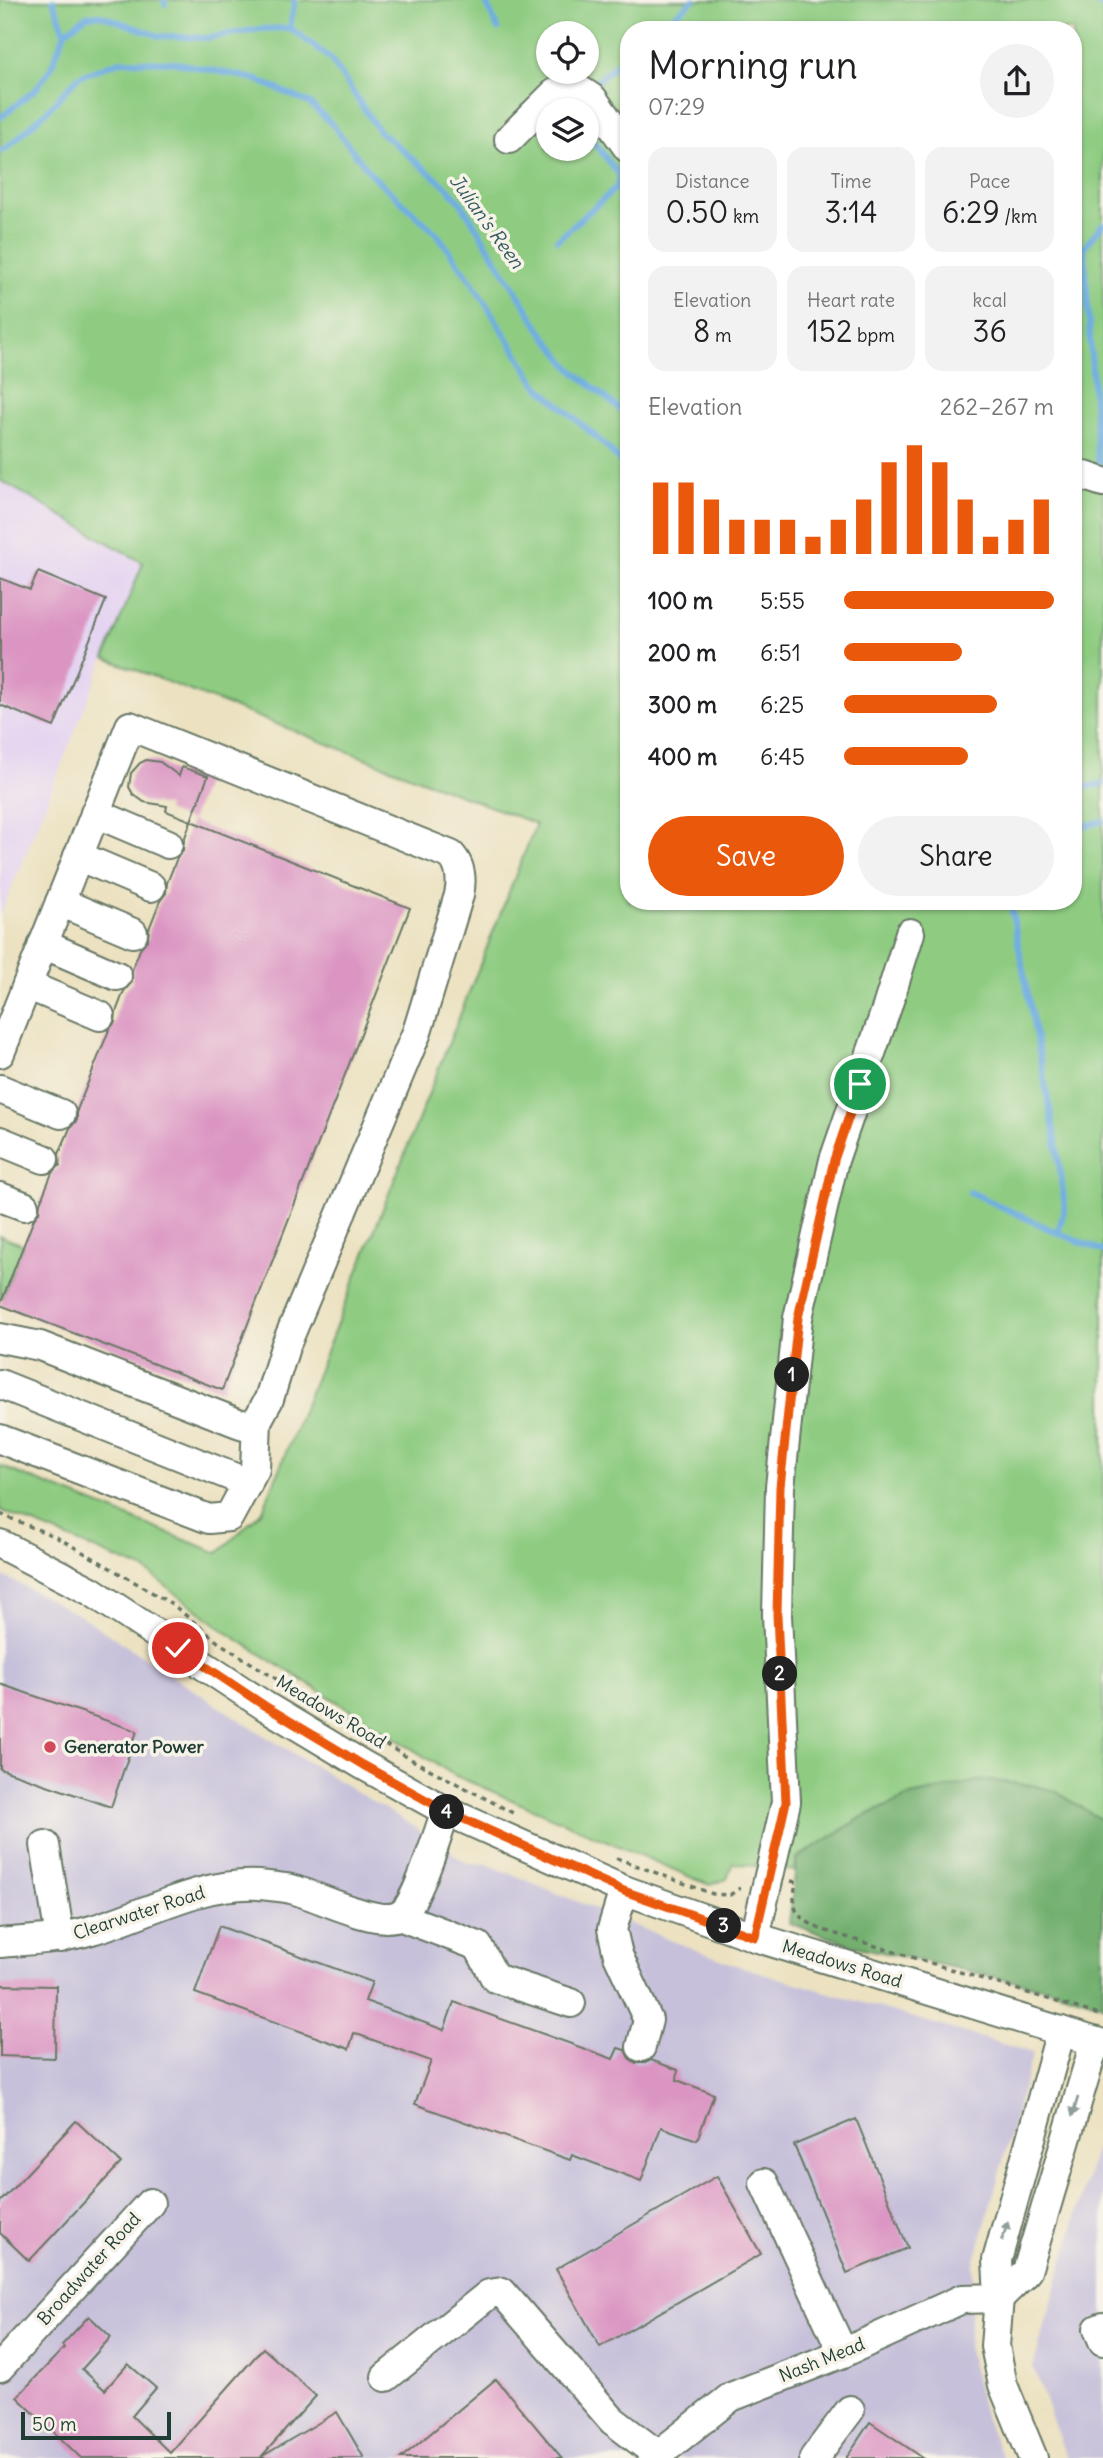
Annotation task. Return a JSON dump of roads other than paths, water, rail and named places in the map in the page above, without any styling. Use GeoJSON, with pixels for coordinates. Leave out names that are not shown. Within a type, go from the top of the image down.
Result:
{"type":"FeatureCollection","features":[{"type":"Feature","properties":{"kind":"street"},"geometry":{"type":"LineString","coordinates":[[509,139],[555,93],[584,93],[620,138]]}},
{"type":"Feature","properties":{"kind":"street"},"geometry":{"type":"LineString","coordinates":[[1082,475],[1103,482]]}},
{"type":"Feature","properties":{"kind":"street"},"geometry":{"type":"LineString","coordinates":[[0,1053],[130,726],[451,855],[457,863],[461,886],[459,895],[416,1032],[285,1347],[269,1399],[257,1421],[256,1469],[229,1517],[209,1519],[0,1438]]}},
{"type":"Feature","properties":{"kind":"street"},"geometry":{"type":"LineString","coordinates":[[95,813],[168,844]]}},
{"type":"Feature","properties":{"kind":"street"},"geometry":{"type":"LineString","coordinates":[[78,856],[151,887]]}},
{"type":"Feature","properties":{"kind":"street"},"geometry":{"type":"LineString","coordinates":[[60,902],[133,933]]}},
{"type":"Feature","properties":{"kind":"street"},"geometry":{"type":"LineString","coordinates":[[755,1937],[786,1802],[777,1615],[779,1513],[798,1318],[834,1160],[910,933]]}},
{"type":"Feature","properties":{"kind":"street"},"geometry":{"type":"LineString","coordinates":[[43,944],[117,976]]}},
{"type":"Feature","properties":{"kind":"street"},"geometry":{"type":"LineString","coordinates":[[27,985],[100,1016]]}},
{"type":"Feature","properties":{"kind":"street"},"geometry":{"type":"LineString","coordinates":[[0,1089],[61,1114]]}},
{"type":"Feature","properties":{"kind":"street"},"geometry":{"type":"LineString","coordinates":[[0,1141],[44,1159]]}},
{"type":"Feature","properties":{"kind":"street"},"geometry":{"type":"LineString","coordinates":[[2,1343],[40,1346],[238,1423],[244,1425],[257,1421]]}},
{"type":"Feature","properties":{"kind":"street"},"geometry":{"type":"LineString","coordinates":[[0,1384],[248,1483]]}},
{"type":"Feature","properties":{"kind":"street","name":"Meadows Road"},"geometry":{"type":"LineString","coordinates":[[0,1544],[91,1591],[265,1706],[363,1765],[446,1811],[624,1891],[755,1937],[1061,2031],[1100,2034]]}},
{"type":"Feature","properties":{"kind":"street"},"geometry":{"type":"LineString","coordinates":[[399,1916],[412,1904],[446,1811]]}},
{"type":"Feature","properties":{"kind":"street"},"geometry":{"type":"LineString","coordinates":[[45,1845],[60,1938]]}},
{"type":"Feature","properties":{"kind":"street","name":"Clearwater Road"},"geometry":{"type":"LineString","coordinates":[[0,1943],[60,1938],[94,1930],[184,1896],[221,1887],[291,1889],[381,1919],[399,1916],[478,1946],[495,1978],[571,2003]]}},
{"type":"Feature","properties":{"kind":"street"},"geometry":{"type":"LineString","coordinates":[[624,1891],[612,1929],[618,1955],[648,2020],[641,2047]]}},
{"type":"Feature","properties":{"kind":"street"},"geometry":{"type":"LineString","coordinates":[[1033,2458],[1003,2385],[995,2346],[999,2298],[996,2260],[1061,2031]]}},
{"type":"Feature","properties":{"kind":"street"},"geometry":{"type":"LineString","coordinates":[[999,2298],[1027,2272],[1100,2034]]}},
{"type":"Feature","properties":{"kind":"street"},"geometry":{"type":"LineString","coordinates":[[764,2183],[842,2353]]}},
{"type":"Feature","properties":{"kind":"street","name":"Broadwater Road"},"geometry":{"type":"LineString","coordinates":[[0,2367],[150,2203]]}},
{"type":"Feature","properties":{"kind":"street"},"geometry":{"type":"LineString","coordinates":[[386,2377],[489,2294],[502,2292],[612,2420],[661,2456]]}},
{"type":"Feature","properties":{"kind":"street","name":"Nash Mead"},"geometry":{"type":"LineString","coordinates":[[661,2456],[731,2397],[842,2353],[962,2300],[999,2298]]}},
{"type":"Feature","properties":{"kind":"street"},"geometry":{"type":"LineString","coordinates":[[1103,2327],[1098,2329],[1103,2342]]}},
{"type":"Feature","properties":{"kind":"street"},"geometry":{"type":"LineString","coordinates":[[814,2458],[850,2410]]}},
{"type":"Feature","properties":{"kind":"waterway"},"geometry":{"type":"LineString","coordinates":[[53,0],[65,32]]}},
{"type":"Feature","properties":{"kind":"waterway"},"geometry":{"type":"LineString","coordinates":[[164,0],[165,4]]}},
{"type":"Feature","properties":{"kind":"waterway"},"geometry":{"type":"LineString","coordinates":[[290,28],[295,0]]}},
{"type":"Feature","properties":{"kind":"waterway"},"geometry":{"type":"LineString","coordinates":[[485,0],[498,29]]}},
{"type":"Feature","properties":{"kind":"waterway"},"geometry":{"type":"LineString","coordinates":[[668,21],[693,0]]}},
{"type":"Feature","properties":{"kind":"waterway"},"geometry":{"type":"LineString","coordinates":[[1092,0],[1103,6]]}},
{"type":"Feature","properties":{"kind":"waterway","name":"Julian's Reen"},"geometry":{"type":"LineString","coordinates":[[0,118],[36,89],[51,68],[65,32],[87,16],[100,15],[159,36],[207,38],[260,29],[290,28],[330,58],[379,131],[448,188],[461,203],[540,329],[571,369],[620,409]]}},
{"type":"Feature","properties":{"kind":"waterway"},"geometry":{"type":"LineString","coordinates":[[0,150],[7,148],[48,110],[78,77],[120,61],[172,62],[255,79],[309,103],[331,123],[371,174],[437,234],[470,279],[537,385],[620,461]]}},
{"type":"Feature","properties":{"kind":"waterway"},"geometry":{"type":"LineString","coordinates":[[590,87],[620,61]]}},
{"type":"Feature","properties":{"kind":"waterway"},"geometry":{"type":"LineString","coordinates":[[557,240],[616,188],[620,176],[599,149]]}},
{"type":"Feature","properties":{"kind":"waterway"},"geometry":{"type":"LineString","coordinates":[[1082,248],[1103,224]]}},
{"type":"Feature","properties":{"kind":"waterway"},"geometry":{"type":"LineString","coordinates":[[1084,247],[1098,460],[1103,462]]}},
{"type":"Feature","properties":{"kind":"waterway","name":"Julian's Reen"},"geometry":{"type":"LineString","coordinates":[[1082,788],[1103,784]]}},
{"type":"Feature","properties":{"kind":"waterway"},"geometry":{"type":"LineString","coordinates":[[1082,827],[1103,821]]}},
{"type":"Feature","properties":{"kind":"waterway"},"geometry":{"type":"LineString","coordinates":[[1012,910],[1056,1141],[1065,1207],[1058,1233]]}},
{"type":"Feature","properties":{"kind":"waterway"},"geometry":{"type":"LineString","coordinates":[[970,1192],[1103,1251]]}},
{"type":"Feature","properties":{"kind":"place","name":"Generator Power"},"geometry":{"type":"Point","coordinates":[50,1747]}}]}
